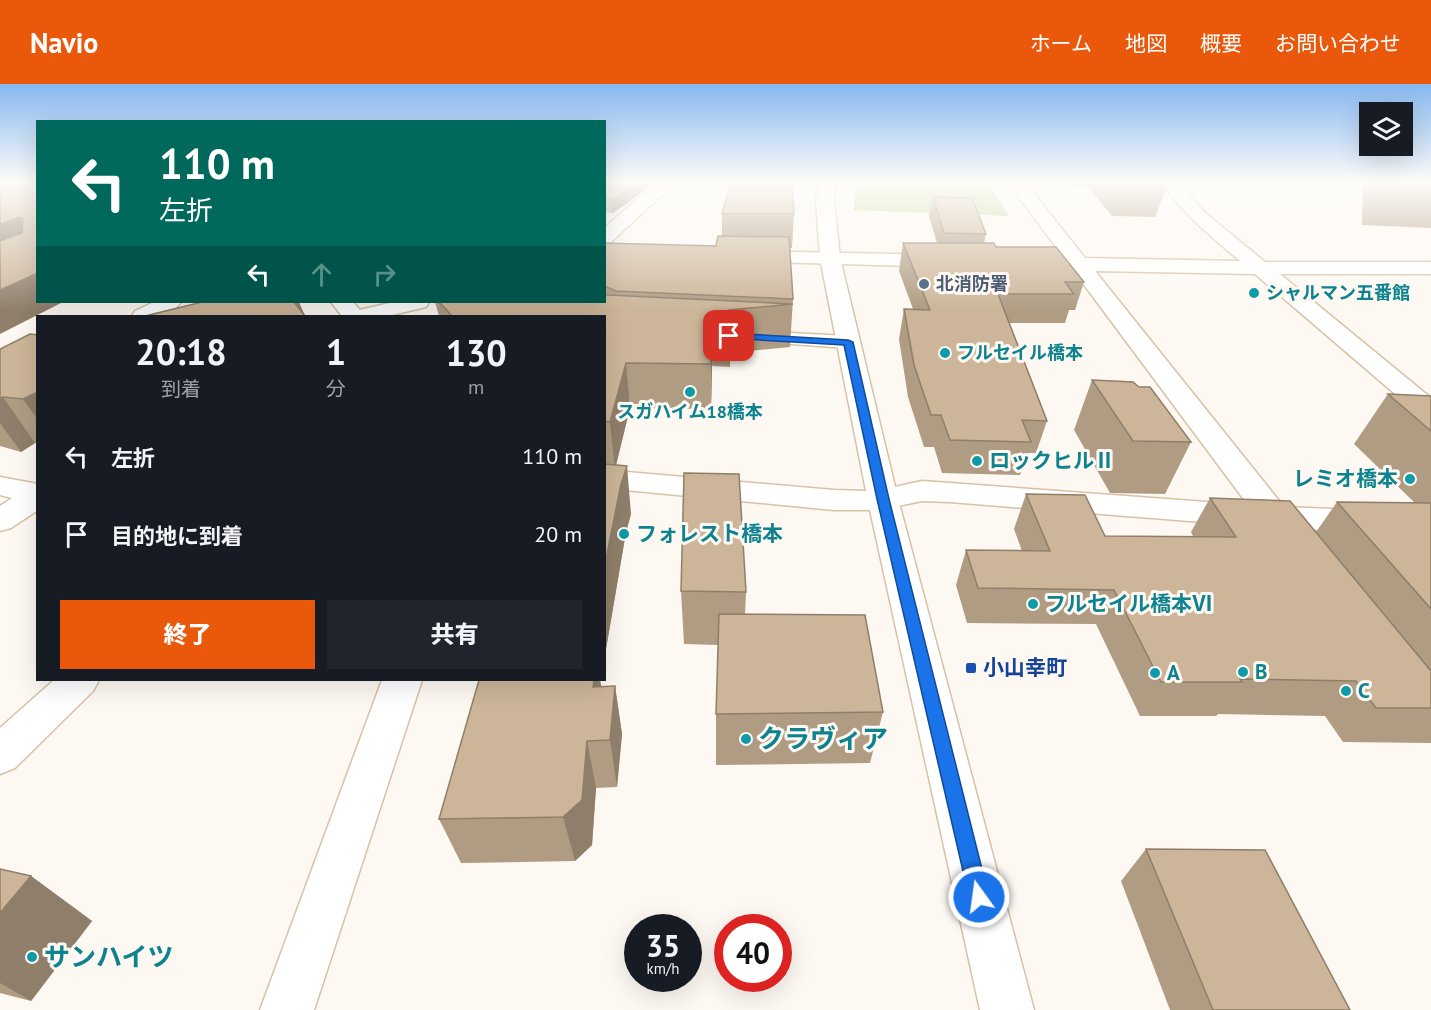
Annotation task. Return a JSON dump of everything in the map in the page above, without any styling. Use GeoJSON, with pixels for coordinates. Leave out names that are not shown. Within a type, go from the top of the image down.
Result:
{"type":"FeatureCollection","features":[{"type":"Feature","properties":{"kind":"street"},"geometry":{"type":"LineString","coordinates":[[606,236],[620,224]]}},
{"type":"Feature","properties":{"kind":"street"},"geometry":{"type":"LineString","coordinates":[[827,224],[830,258],[883,499],[1007,1010]]}},
{"type":"Feature","properties":{"kind":"street"},"geometry":{"type":"LineString","coordinates":[[1048,224],[1310,562]]}},
{"type":"Feature","properties":{"kind":"street"},"geometry":{"type":"LineString","coordinates":[[1208,224],[1431,411]]}},
{"type":"Feature","properties":{"kind":"street"},"geometry":{"type":"LineString","coordinates":[[724,256],[961,262]]}},
{"type":"Feature","properties":{"kind":"street"},"geometry":{"type":"LineString","coordinates":[[1009,263],[1261,268],[1431,268]]}},
{"type":"Feature","properties":{"kind":"street"},"geometry":{"type":"LineString","coordinates":[[145,315],[168,303]]}},
{"type":"Feature","properties":{"kind":"street"},"geometry":{"type":"LineString","coordinates":[[343,303],[353,315]]}},
{"type":"Feature","properties":{"kind":"street"},"geometry":{"type":"LineString","coordinates":[[367,315],[414,303]]}},
{"type":"Feature","properties":{"kind":"street"},"geometry":{"type":"LineString","coordinates":[[606,479],[834,500],[883,499],[922,491],[950,492],[1274,517],[1431,525]]}},
{"type":"Feature","properties":{"kind":"street"},"geometry":{"type":"LineString","coordinates":[[0,486],[36,495]]}},
{"type":"Feature","properties":{"kind":"street"},"geometry":{"type":"LineString","coordinates":[[0,521],[36,496]]}},
{"type":"Feature","properties":{"kind":"street"},"geometry":{"type":"LineString","coordinates":[[0,755],[78,681]]}},
{"type":"Feature","properties":{"kind":"street"},"geometry":{"type":"LineString","coordinates":[[287,1010],[402,681]]}},
{"type":"Feature","properties":{"kind":"lane"},"geometry":{"type":"LineString","coordinates":[[729,336],[848,342]]}},
{"type":"Feature","properties":{"kind":"building"},"geometry":{"type":"Polygon","coordinates":[[[23,224],[36,224],[36,274],[0,290],[0,241],[22,233],[23,224]]]}},
{"type":"Feature","properties":{"kind":"building"},"geometry":{"type":"Polygon","coordinates":[[[941,224],[982,224],[986,234],[944,233],[941,224]]]}},
{"type":"Feature","properties":{"kind":"building"},"geometry":{"type":"Polygon","coordinates":[[[718,236],[789,237],[793,299],[616,291],[606,287],[606,243],[716,246],[718,236]]]}},
{"type":"Feature","properties":{"kind":"building"},"geometry":{"type":"Polygon","coordinates":[[[903,243],[994,243],[996,247],[1056,247],[1084,282],[1065,282],[1074,294],[998,294],[1047,421],[1022,420],[1031,442],[950,440],[941,415],[931,415],[914,365],[904,309],[930,310],[903,243]]]}},
{"type":"Feature","properties":{"kind":"building"},"geometry":{"type":"Polygon","coordinates":[[[606,294],[793,304],[729,310],[730,324],[712,323],[711,364],[626,363],[610,422],[606,421],[606,315],[451,315],[440,303],[606,303],[606,294]]]}},
{"type":"Feature","properties":{"kind":"building"},"geometry":{"type":"Polygon","coordinates":[[[198,303],[295,303],[304,315],[149,315],[198,303]]]}},
{"type":"Feature","properties":{"kind":"building"},"geometry":{"type":"Polygon","coordinates":[[[30,334],[36,335],[36,393],[23,399],[3,397],[0,399],[0,349],[30,334]]]}},
{"type":"Feature","properties":{"kind":"building"},"geometry":{"type":"Polygon","coordinates":[[[1092,380],[1133,382],[1139,387],[1150,387],[1191,442],[1133,441],[1092,380]]]}},
{"type":"Feature","properties":{"kind":"building"},"geometry":{"type":"Polygon","coordinates":[[[1388,394],[1431,396],[1431,431],[1388,394]]]}},
{"type":"Feature","properties":{"kind":"building"},"geometry":{"type":"Polygon","coordinates":[[[606,464],[627,466],[621,484],[606,559],[606,464]]]}},
{"type":"Feature","properties":{"kind":"building"},"geometry":{"type":"Polygon","coordinates":[[[684,473],[739,474],[746,592],[681,591],[684,473]]]}},
{"type":"Feature","properties":{"kind":"building"},"geometry":{"type":"Polygon","coordinates":[[[1026,494],[1085,495],[1105,536],[1236,537],[1210,498],[1290,501],[1431,671],[1431,708],[1376,708],[1356,681],[1240,679],[1242,682],[1161,682],[1114,590],[978,588],[966,550],[1050,551],[1026,494]]]}},
{"type":"Feature","properties":{"kind":"building"},"geometry":{"type":"Polygon","coordinates":[[[1337,502],[1431,503],[1431,609],[1337,502]]]}},
{"type":"Feature","properties":{"kind":"building"},"geometry":{"type":"Polygon","coordinates":[[[719,614],[865,615],[883,712],[716,714],[719,614]]]}},
{"type":"Feature","properties":{"kind":"building"},"geometry":{"type":"Polygon","coordinates":[[[479,681],[594,681],[593,687],[615,686],[610,740],[587,741],[582,800],[563,817],[439,819],[479,681]]]}},
{"type":"Feature","properties":{"kind":"building"},"geometry":{"type":"Polygon","coordinates":[[[1146,849],[1265,850],[1350,1010],[1213,1010],[1146,849]]]}},
{"type":"Feature","properties":{"kind":"building"},"geometry":{"type":"Polygon","coordinates":[[[0,869],[31,876],[0,913],[0,869]]]}},
{"type":"Feature","properties":{"kind":"place","name":"北消防署"},"geometry":{"type":"Point","coordinates":[924,284]}},
{"type":"Feature","properties":{"kind":"place","name":"シャルマン五番館"},"geometry":{"type":"Point","coordinates":[1254,293]}},
{"type":"Feature","properties":{"kind":"place","name":"フルセイル橋本"},"geometry":{"type":"Point","coordinates":[945,353]}},
{"type":"Feature","properties":{"kind":"place","name":"スガハイム18橋本"},"geometry":{"type":"Point","coordinates":[690,392]}},
{"type":"Feature","properties":{"kind":"place","name":"ロックヒルⅡ"},"geometry":{"type":"Point","coordinates":[977,461]}},
{"type":"Feature","properties":{"kind":"place","name":"レミオ橋本"},"geometry":{"type":"Point","coordinates":[1410,479]}},
{"type":"Feature","properties":{"kind":"place","name":"フォレスト橋本"},"geometry":{"type":"Point","coordinates":[624,534]}},
{"type":"Feature","properties":{"kind":"place","name":"フルセイル橋本Ⅵ"},"geometry":{"type":"Point","coordinates":[1033,604]}},
{"type":"Feature","properties":{"kind":"place","name":"小山幸町"},"geometry":{"type":"Point","coordinates":[971,668]}},
{"type":"Feature","properties":{"kind":"place","name":"B"},"geometry":{"type":"Point","coordinates":[1243,672]}},
{"type":"Feature","properties":{"kind":"place","name":"A"},"geometry":{"type":"Point","coordinates":[1155,673]}},
{"type":"Feature","properties":{"kind":"place","name":"C"},"geometry":{"type":"Point","coordinates":[1346,691]}},
{"type":"Feature","properties":{"kind":"place","name":"クラヴィア"},"geometry":{"type":"Point","coordinates":[746,739]}},
{"type":"Feature","properties":{"kind":"place","name":"サンハイツ"},"geometry":{"type":"Point","coordinates":[32,957]}},
{"type":"Feature","properties":{"kind":"route"},"geometry":{"type":"LineString","coordinates":[[729,336],[848,342],[883,499],[979,897]]}}]}
